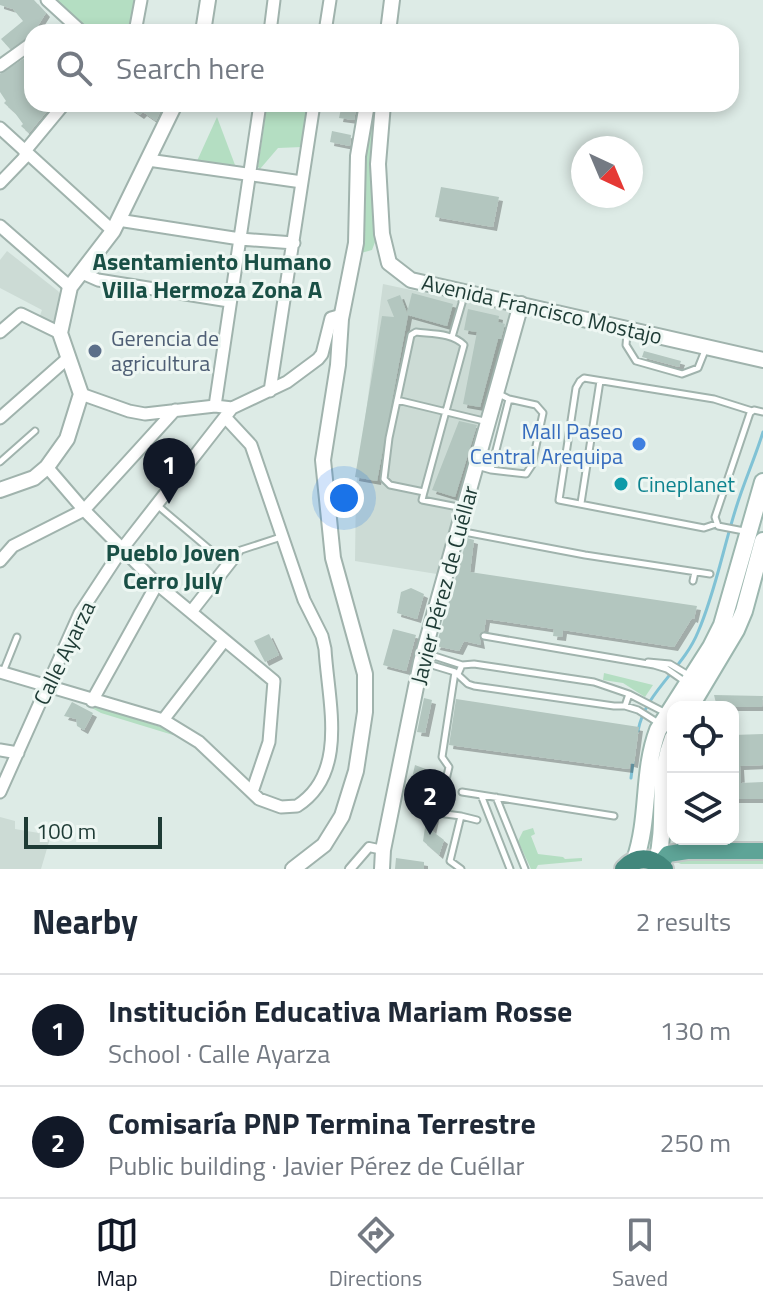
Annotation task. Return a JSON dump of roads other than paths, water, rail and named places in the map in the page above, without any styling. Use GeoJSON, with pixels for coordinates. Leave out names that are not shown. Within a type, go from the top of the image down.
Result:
{"type":"FeatureCollection","features":[{"type":"Feature","properties":{"kind":"highway"},"geometry":{"type":"LineString","coordinates":[[629,865],[644,859],[660,865]]}},
{"type":"Feature","properties":{"kind":"main road"},"geometry":{"type":"LineString","coordinates":[[693,701],[729,628],[763,482]]}},
{"type":"Feature","properties":{"kind":"main road"},"geometry":{"type":"LineString","coordinates":[[629,865],[644,827],[650,754],[658,715],[683,676],[729,628]]}},
{"type":"Feature","properties":{"kind":"main road"},"geometry":{"type":"LineString","coordinates":[[660,865],[663,826],[661,781],[667,760]]}},
{"type":"Feature","properties":{"kind":"main road"},"geometry":{"type":"LineString","coordinates":[[660,865],[668,854],[687,851],[763,851]]}},
{"type":"Feature","properties":{"kind":"street"},"geometry":{"type":"LineString","coordinates":[[47,0],[73,24]]}},
{"type":"Feature","properties":{"kind":"street"},"geometry":{"type":"LineString","coordinates":[[136,24],[141,0]]}},
{"type":"Feature","properties":{"kind":"street"},"geometry":{"type":"LineString","coordinates":[[204,24],[208,0]]}},
{"type":"Feature","properties":{"kind":"street"},"geometry":{"type":"LineString","coordinates":[[271,24],[274,0]]}},
{"type":"Feature","properties":{"kind":"street"},"geometry":{"type":"LineString","coordinates":[[326,24],[330,0]]}},
{"type":"Feature","properties":{"kind":"street"},"geometry":{"type":"LineString","coordinates":[[389,24],[392,0]]}},
{"type":"Feature","properties":{"kind":"street"},"geometry":{"type":"LineString","coordinates":[[0,66],[24,49]]}},
{"type":"Feature","properties":{"kind":"street"},"geometry":{"type":"LineString","coordinates":[[0,183],[25,157],[25,151],[57,112]]}},
{"type":"Feature","properties":{"kind":"street"},"geometry":{"type":"LineString","coordinates":[[0,490],[27,482],[47,467],[67,439],[81,394],[60,333],[70,287],[115,225],[169,112]]}},
{"type":"Feature","properties":{"kind":"street"},"geometry":{"type":"LineString","coordinates":[[215,406],[259,112]]}},
{"type":"Feature","properties":{"kind":"street"},"geometry":{"type":"LineString","coordinates":[[270,391],[313,112]]}},
{"type":"Feature","properties":{"kind":"street"},"geometry":{"type":"LineString","coordinates":[[293,869],[324,845],[342,816],[356,771],[365,712],[365,674],[333,558],[323,460],[338,365],[342,315],[356,243],[358,156],[366,112]]}},
{"type":"Feature","properties":{"kind":"street","name":"Avenida Francisco Mostajo"},"geometry":{"type":"LineString","coordinates":[[382,112],[378,164],[382,234],[389,263],[411,280],[763,360]]}},
{"type":"Feature","properties":{"kind":"street"},"geometry":{"type":"LineString","coordinates":[[0,128],[115,225],[294,243]]}},
{"type":"Feature","properties":{"kind":"street"},"geometry":{"type":"LineString","coordinates":[[148,160],[302,182]]}},
{"type":"Feature","properties":{"kind":"street"},"geometry":{"type":"LineString","coordinates":[[0,226],[70,287]]}},
{"type":"Feature","properties":{"kind":"street"},"geometry":{"type":"LineString","coordinates":[[82,273],[98,280],[229,301]]}},
{"type":"Feature","properties":{"kind":"street","name":"Javier Pérez de Cuéllar"},"geometry":{"type":"LineString","coordinates":[[382,869],[383,850],[423,657],[464,508],[484,468],[489,423],[503,396],[521,304]]}},
{"type":"Feature","properties":{"kind":"street"},"geometry":{"type":"LineString","coordinates":[[0,332],[21,314],[60,333]]}},
{"type":"Feature","properties":{"kind":"street"},"geometry":{"type":"LineString","coordinates":[[229,413],[270,391],[318,359],[331,318],[342,315]]}},
{"type":"Feature","properties":{"kind":"street"},"geometry":{"type":"LineString","coordinates":[[0,418],[68,358]]}},
{"type":"Feature","properties":{"kind":"street"},"geometry":{"type":"LineString","coordinates":[[2,672],[163,720],[199,742],[252,792],[273,805],[297,806],[306,800],[320,782],[332,747],[322,636],[304,600],[251,445],[229,413],[215,406],[145,414],[81,394]]}},
{"type":"Feature","properties":{"kind":"street"},"geometry":{"type":"LineString","coordinates":[[0,561],[13,546],[84,510],[175,410]]}},
{"type":"Feature","properties":{"kind":"street","name":"Calle Ayarza"},"geometry":{"type":"LineString","coordinates":[[0,792],[80,613],[122,549],[229,413]]}},
{"type":"Feature","properties":{"kind":"street"},"geometry":{"type":"LineString","coordinates":[[47,467],[84,510],[157,584],[274,681],[269,742],[252,792]]}},
{"type":"Feature","properties":{"kind":"street"},"geometry":{"type":"LineString","coordinates":[[191,612],[232,562]]}},
{"type":"Feature","properties":{"kind":"street"},"geometry":{"type":"LineString","coordinates":[[92,701],[157,584]]}},
{"type":"Feature","properties":{"kind":"street"},"geometry":{"type":"LineString","coordinates":[[163,720],[224,641]]}},
{"type":"Feature","properties":{"kind":"street"},"geometry":{"type":"LineString","coordinates":[[0,750],[18,753]]}},
{"type":"Feature","properties":{"kind":"street"},"geometry":{"type":"LineString","coordinates":[[350,869],[369,847],[383,850]]}},
{"type":"Feature","properties":{"kind":"lane"},"geometry":{"type":"LineString","coordinates":[[452,337],[462,303],[462,290]]}},
{"type":"Feature","properties":{"kind":"lane"},"geometry":{"type":"LineString","coordinates":[[627,328],[626,345],[636,361],[682,374],[698,368],[706,348]]}},
{"type":"Feature","properties":{"kind":"lane"},"geometry":{"type":"LineString","coordinates":[[424,492],[390,485],[384,479],[411,335],[416,332],[452,337],[461,340],[464,345],[422,500],[464,508]]}},
{"type":"Feature","properties":{"kind":"lane"},"geometry":{"type":"LineString","coordinates":[[717,525],[715,517],[729,470],[757,411],[714,399],[584,378],[580,381],[576,388],[558,495],[560,501],[704,528],[717,525],[749,534]]}},
{"type":"Feature","properties":{"kind":"lane"},"geometry":{"type":"LineString","coordinates":[[581,503],[600,381]]}},
{"type":"Feature","properties":{"kind":"lane"},"geometry":{"type":"LineString","coordinates":[[503,396],[536,405],[543,413],[532,465],[526,474],[484,468],[503,396]]}},
{"type":"Feature","properties":{"kind":"lane"},"geometry":{"type":"LineString","coordinates":[[397,400],[489,423]]}},
{"type":"Feature","properties":{"kind":"lane"},"geometry":{"type":"LineString","coordinates":[[0,462],[35,431]]}},
{"type":"Feature","properties":{"kind":"lane"},"geometry":{"type":"LineString","coordinates":[[156,504],[232,562],[241,550],[281,537]]}},
{"type":"Feature","properties":{"kind":"lane"},"geometry":{"type":"LineString","coordinates":[[459,531],[710,574]]}},
{"type":"Feature","properties":{"kind":"lane"},"geometry":{"type":"LineString","coordinates":[[691,579],[695,572]]}},
{"type":"Feature","properties":{"kind":"lane"},"geometry":{"type":"LineString","coordinates":[[484,636],[669,667],[683,676]]}},
{"type":"Feature","properties":{"kind":"lane"},"geometry":{"type":"LineString","coordinates":[[2,672],[17,637]]}},
{"type":"Feature","properties":{"kind":"lane"},"geometry":{"type":"LineString","coordinates":[[423,657],[594,682],[629,694],[658,715]]}},
{"type":"Feature","properties":{"kind":"lane"},"geometry":{"type":"LineString","coordinates":[[423,657],[457,673],[474,686],[625,706],[658,715]]}},
{"type":"Feature","properties":{"kind":"lane"},"geometry":{"type":"LineString","coordinates":[[462,665],[457,673],[442,757],[449,767],[438,813],[477,820]]}},
{"type":"Feature","properties":{"kind":"lane"},"geometry":{"type":"LineString","coordinates":[[625,706],[629,694]]}},
{"type":"Feature","properties":{"kind":"lane"},"geometry":{"type":"LineString","coordinates":[[462,792],[614,816]]}},
{"type":"Feature","properties":{"kind":"lane"},"geometry":{"type":"LineString","coordinates":[[480,795],[510,869]]}},
{"type":"Feature","properties":{"kind":"lane"},"geometry":{"type":"LineString","coordinates":[[496,797],[525,869]]}},
{"type":"Feature","properties":{"kind":"lane"},"geometry":{"type":"LineString","coordinates":[[461,816],[450,861],[461,869]]}},
{"type":"Feature","properties":{"kind":"waterway"},"geometry":{"type":"LineString","coordinates":[[638,731],[648,704],[683,658],[698,632],[739,498],[763,432]]}},
{"type":"Feature","properties":{"kind":"waterway"},"geometry":{"type":"LineString","coordinates":[[631,778],[633,762]]}},
{"type":"Feature","properties":{"kind":"place","name":"Gerencia de agricultura"},"geometry":{"type":"Point","coordinates":[95,351]}},
{"type":"Feature","properties":{"kind":"place","name":"Mall Paseo Central Arequipa"},"geometry":{"type":"Point","coordinates":[639,444]}},
{"type":"Feature","properties":{"kind":"place","name":"Cineplanet"},"geometry":{"type":"Point","coordinates":[621,484]}},
{"type":"Feature","properties":{"kind":"place","name":"Institución Educativa Mariam Rosse"},"geometry":{"type":"Point","coordinates":[169,504]}},
{"type":"Feature","properties":{"kind":"place","name":"Comisaría PNP Termina Terrestre"},"geometry":{"type":"Point","coordinates":[430,835]}},
{"type":"Feature","properties":{"kind":"district","name":"Asentamiento Humano Villa Hermoza Zona A"},"geometry":{"type":"Point","coordinates":[212,275]}},
{"type":"Feature","properties":{"kind":"district","name":"Pueblo Joven Cerro July"},"geometry":{"type":"Point","coordinates":[173,566]}}]}
